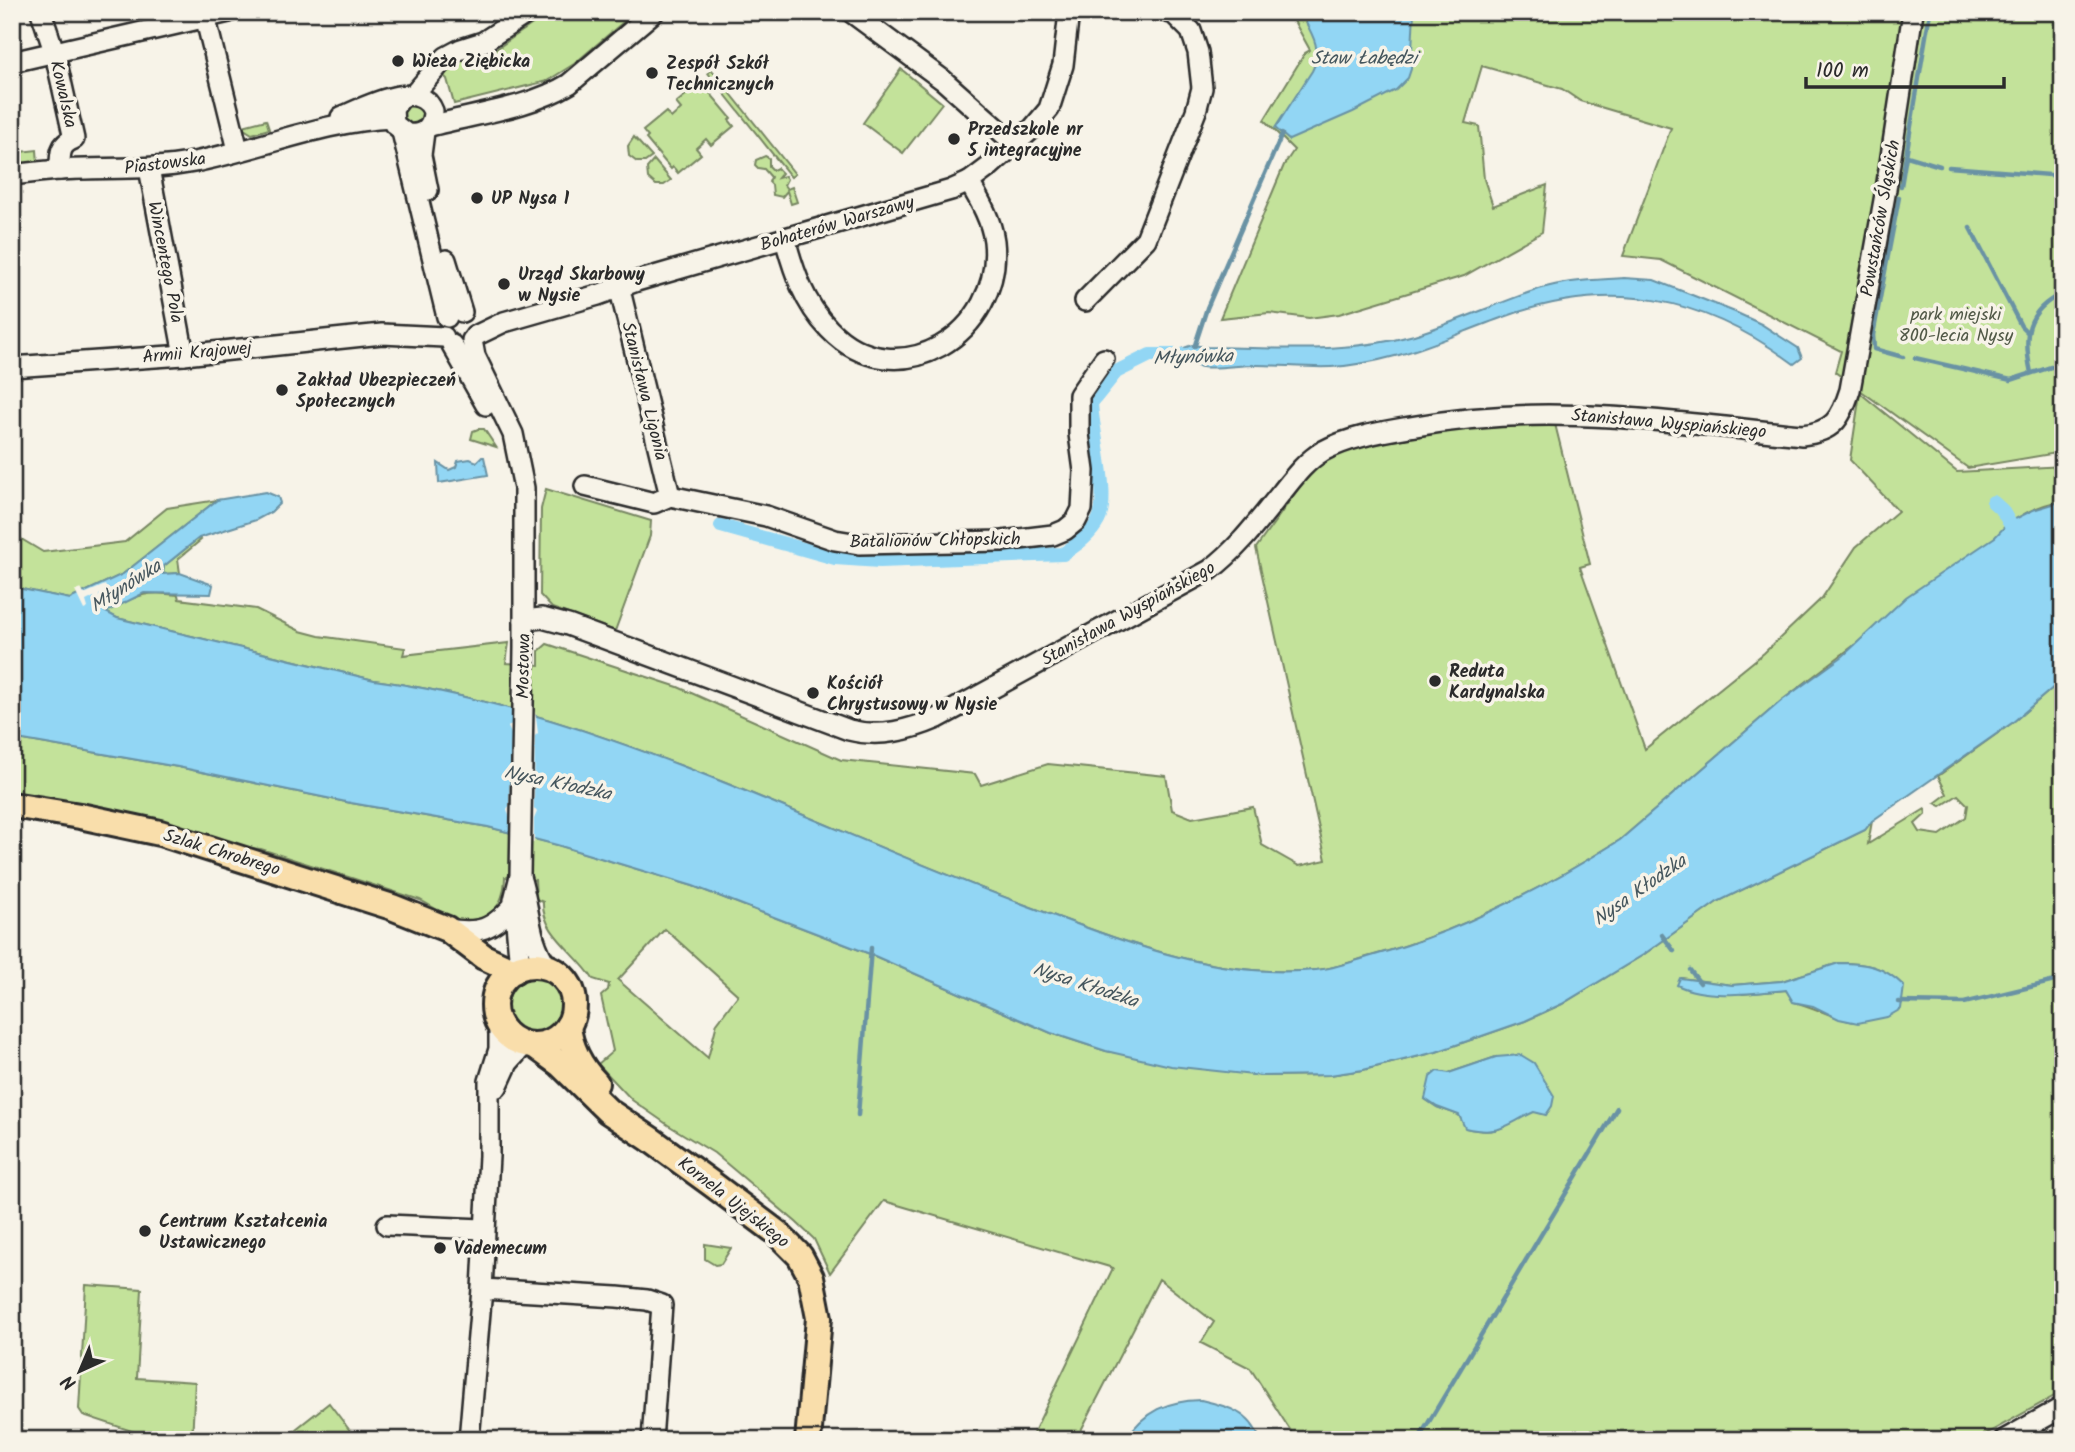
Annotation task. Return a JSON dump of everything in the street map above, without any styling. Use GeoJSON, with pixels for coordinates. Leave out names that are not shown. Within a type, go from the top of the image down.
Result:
{"type":"FeatureCollection","features":[{"type":"Feature","properties":{"kind":"main road","name":"Szlak Chrobrego"},"geometry":{"type":"LineString","coordinates":[[12,805],[80,816],[184,839],[392,907],[437,925],[484,957],[517,969]]}},
{"type":"Feature","properties":{"kind":"main road","name":"Szlak Chrobrego"},"geometry":{"type":"LineString","coordinates":[[437,925],[471,959],[491,984],[495,995]]}},
{"type":"Feature","properties":{"kind":"main road"},"geometry":{"type":"LineString","coordinates":[[529,966],[548,968],[559,974],[567,984],[574,1006],[568,1026],[557,1038],[530,1045],[510,1037],[499,1024],[494,1010],[495,995],[502,981],[517,969],[529,966]]}},
{"type":"Feature","properties":{"kind":"main road","name":"Kornela Ujejskiego"},"geometry":{"type":"LineString","coordinates":[[568,1026],[569,1039],[583,1069],[650,1139]]}},
{"type":"Feature","properties":{"kind":"main road","name":"Kornela Ujejskiego"},"geometry":{"type":"LineString","coordinates":[[530,1045],[561,1064],[608,1111],[776,1232],[806,1266],[815,1291],[819,1318],[808,1440]]}},
{"type":"Feature","properties":{"kind":"street","name":"Kowalska"},"geometry":{"type":"LineString","coordinates":[[41,12],[55,54],[74,139],[62,147],[60,170]]}},
{"type":"Feature","properties":{"kind":"street"},"geometry":{"type":"LineString","coordinates":[[12,62],[55,54],[204,15],[229,12]]}},
{"type":"Feature","properties":{"kind":"street"},"geometry":{"type":"LineString","coordinates":[[459,329],[393,109],[446,57],[494,36],[529,12]]}},
{"type":"Feature","properties":{"kind":"street"},"geometry":{"type":"LineString","coordinates":[[397,125],[413,135],[555,92],[569,84],[654,12]]}},
{"type":"Feature","properties":{"kind":"street"},"geometry":{"type":"LineString","coordinates":[[851,12],[943,80],[1015,144]]}},
{"type":"Feature","properties":{"kind":"street","name":"Bohaterów Warszawy"},"geometry":{"type":"LineString","coordinates":[[459,329],[504,322],[968,183],[1015,144],[1049,109],[1063,65],[1069,12]]}},
{"type":"Feature","properties":{"kind":"street"},"geometry":{"type":"LineString","coordinates":[[1085,301],[1146,239],[1202,88],[1198,52],[1191,31],[1167,12]]}},
{"type":"Feature","properties":{"kind":"street","name":"Powstańców Śląskich"},"geometry":{"type":"LineString","coordinates":[[1836,421],[1850,390],[1886,189],[1913,12]]}},
{"type":"Feature","properties":{"kind":"street"},"geometry":{"type":"LineString","coordinates":[[204,15],[238,150]]}},
{"type":"Feature","properties":{"kind":"street"},"geometry":{"type":"LineString","coordinates":[[408,95],[424,97],[430,104],[433,119],[427,129],[421,155],[452,282],[459,329]]}},
{"type":"Feature","properties":{"kind":"street","name":"Piastowska"},"geometry":{"type":"LineString","coordinates":[[315,129],[369,105],[408,95]]}},
{"type":"Feature","properties":{"kind":"street","name":"Piastowska"},"geometry":{"type":"LineString","coordinates":[[12,175],[60,170],[149,168],[197,162],[315,129],[372,119],[397,125]]}},
{"type":"Feature","properties":{"kind":"street","name":"Wincentego Pola"},"geometry":{"type":"LineString","coordinates":[[149,168],[184,355]]}},
{"type":"Feature","properties":{"kind":"street"},"geometry":{"type":"LineString","coordinates":[[785,239],[800,287],[830,331],[851,345],[877,356],[900,358],[923,353],[943,345],[967,326],[985,301],[993,277],[992,232],[988,218],[968,183]]}},
{"type":"Feature","properties":{"kind":"street","name":"Stanisława Ligonia"},"geometry":{"type":"LineString","coordinates":[[619,286],[670,496]]}},
{"type":"Feature","properties":{"kind":"street","name":"Armii Krajowej"},"geometry":{"type":"LineString","coordinates":[[12,367],[184,355],[382,334],[408,326],[459,329]]}},
{"type":"Feature","properties":{"kind":"street","name":"Mostowa"},"geometry":{"type":"LineString","coordinates":[[459,329],[517,457],[524,488],[524,653],[517,969]]}},
{"type":"Feature","properties":{"kind":"street","name":"Batalionów Chłopskich"},"geometry":{"type":"LineString","coordinates":[[584,486],[654,503],[670,496],[766,516],[835,540],[859,544],[1002,541],[1053,535],[1071,526],[1082,509],[1084,471],[1079,434],[1079,395],[1104,359]]}},
{"type":"Feature","properties":{"kind":"street","name":"Stanisława Wyspiańskiego"},"geometry":{"type":"LineString","coordinates":[[524,621],[542,618],[568,625],[849,730],[864,734],[897,731],[938,718],[1210,570],[1241,543],[1306,463],[1343,442],[1374,433],[1495,415],[1558,414],[1629,418],[1802,435],[1816,434],[1836,421]]}},
{"type":"Feature","properties":{"kind":"street"},"geometry":{"type":"LineString","coordinates":[[437,925],[470,931],[494,925],[519,890]]}},
{"type":"Feature","properties":{"kind":"street","name":"Mostowa"},"geometry":{"type":"LineString","coordinates":[[519,890],[535,946],[548,968]]}},
{"type":"Feature","properties":{"kind":"street"},"geometry":{"type":"LineString","coordinates":[[470,1440],[482,1289],[491,1101],[489,1081],[499,1049],[499,1024]]}},
{"type":"Feature","properties":{"kind":"street"},"geometry":{"type":"LineString","coordinates":[[491,1101],[508,1063],[530,1045]]}},
{"type":"Feature","properties":{"kind":"street"},"geometry":{"type":"LineString","coordinates":[[387,1225],[483,1229]]}},
{"type":"Feature","properties":{"kind":"street"},"geometry":{"type":"LineString","coordinates":[[482,1289],[647,1300],[662,1305],[652,1440]]}},
{"type":"Feature","properties":{"kind":"street"},"geometry":{"type":"LineString","coordinates":[[2004,1440],[2063,1407]]}},
{"type":"Feature","properties":{"kind":"green space"},"geometry":{"type":"Polygon","coordinates":[[[550,12],[635,12],[574,64],[547,81],[454,104],[447,79],[443,75],[450,67],[471,56],[477,59],[486,56],[550,12]]]}},
{"type":"Feature","properties":{"kind":"green space","name":"park miejski 800-lecia Nysy"},"geometry":{"type":"Polygon","coordinates":[[[1289,12],[2063,12],[2063,452],[1968,468],[1835,372],[1841,351],[1661,260],[1623,256],[1671,128],[1580,101],[1562,89],[1482,66],[1465,123],[1479,126],[1484,179],[1493,206],[1547,185],[1542,232],[1464,276],[1339,314],[1309,318],[1269,313],[1220,318],[1284,165],[1294,150],[1264,120],[1305,53],[1310,50],[1289,12]]]}},
{"type":"Feature","properties":{"kind":"green space"},"geometry":{"type":"Polygon","coordinates":[[[901,69],[942,103],[903,153],[863,123],[901,69]]]}},
{"type":"Feature","properties":{"kind":"green space"},"geometry":{"type":"Polygon","coordinates":[[[712,70],[795,174],[791,177],[708,73],[712,70]]]}},
{"type":"Feature","properties":{"kind":"green space"},"geometry":{"type":"Polygon","coordinates":[[[699,84],[703,90],[706,88],[731,118],[729,120],[734,126],[711,145],[706,139],[696,148],[701,154],[678,173],[673,167],[671,169],[646,139],[648,137],[643,131],[666,112],[671,118],[681,109],[676,103],[699,84]]]}},
{"type":"Feature","properties":{"kind":"green space"},"geometry":{"type":"Polygon","coordinates":[[[407,104],[423,107],[425,119],[412,127],[401,119],[401,112],[407,104]]]}},
{"type":"Feature","properties":{"kind":"green space"},"geometry":{"type":"Polygon","coordinates":[[[266,120],[269,129],[252,134],[243,126],[266,120]]]}},
{"type":"Feature","properties":{"kind":"green space"},"geometry":{"type":"Polygon","coordinates":[[[634,137],[652,157],[645,162],[637,162],[629,156],[628,146],[634,137]]]}},
{"type":"Feature","properties":{"kind":"green space"},"geometry":{"type":"Polygon","coordinates":[[[37,150],[38,163],[22,164],[21,160],[12,161],[12,153],[37,150]]]}},
{"type":"Feature","properties":{"kind":"green space"},"geometry":{"type":"Polygon","coordinates":[[[765,156],[769,158],[769,166],[773,170],[777,168],[782,173],[778,178],[785,176],[787,179],[784,185],[787,189],[792,187],[797,202],[791,204],[787,191],[782,197],[773,195],[769,182],[771,177],[764,169],[755,165],[756,160],[765,156]]]}},
{"type":"Feature","properties":{"kind":"green space"},"geometry":{"type":"Polygon","coordinates":[[[654,160],[671,180],[664,185],[656,185],[648,178],[647,168],[654,160]]]}},
{"type":"Feature","properties":{"kind":"green space"},"geometry":{"type":"Polygon","coordinates":[[[1860,393],[1957,472],[2063,466],[2063,501],[2035,509],[2010,524],[1781,701],[1620,840],[1561,875],[1465,923],[1400,947],[1322,969],[1240,969],[1165,953],[1020,903],[702,774],[540,717],[457,695],[374,680],[117,618],[105,612],[140,596],[156,593],[178,595],[179,599],[256,609],[300,631],[405,648],[403,655],[509,643],[506,663],[539,665],[539,651],[547,644],[678,687],[841,760],[975,774],[981,785],[1048,764],[1166,776],[1172,810],[1192,818],[1253,807],[1262,845],[1299,866],[1326,860],[1256,548],[1316,464],[1360,446],[1466,427],[1554,420],[1590,564],[1580,567],[1645,749],[1764,653],[1822,598],[1856,547],[1898,511],[1850,460],[1860,393]]]}},
{"type":"Feature","properties":{"kind":"green space"},"geometry":{"type":"Polygon","coordinates":[[[484,429],[496,447],[471,439],[473,431],[484,429]]]}},
{"type":"Feature","properties":{"kind":"green space"},"geometry":{"type":"Polygon","coordinates":[[[546,489],[651,521],[650,536],[615,631],[552,608],[540,595],[541,509],[546,489]]]}},
{"type":"Feature","properties":{"kind":"green space"},"geometry":{"type":"Polygon","coordinates":[[[12,499],[19,508],[18,537],[43,552],[125,542],[167,508],[217,500],[123,574],[70,599],[12,587],[12,499]]]}},
{"type":"Feature","properties":{"kind":"green space"},"geometry":{"type":"Polygon","coordinates":[[[199,538],[201,540],[178,559],[180,573],[162,574],[164,566],[199,538]]]}},
{"type":"Feature","properties":{"kind":"green space"},"geometry":{"type":"Polygon","coordinates":[[[2063,679],[2063,1390],[1975,1440],[1296,1439],[1250,1368],[1201,1343],[1214,1322],[1159,1279],[1076,1440],[1030,1440],[1113,1268],[884,1201],[830,1273],[814,1239],[796,1222],[714,1153],[632,1100],[598,1064],[613,1051],[601,996],[608,990],[609,984],[593,979],[554,933],[544,913],[543,902],[536,899],[535,880],[505,877],[502,897],[494,910],[481,919],[462,924],[420,900],[261,849],[239,847],[12,797],[12,738],[488,827],[693,886],[870,954],[1051,1033],[1106,1051],[1262,1076],[1330,1075],[1363,1070],[1436,1052],[1525,1021],[1562,1004],[1643,955],[1717,902],[1865,830],[1872,821],[1868,844],[1925,809],[1926,814],[1915,824],[1920,832],[1940,835],[1966,817],[1968,805],[1958,795],[1941,806],[1935,803],[1947,794],[1938,776],[2012,723],[2063,679]],[[665,929],[618,980],[708,1058],[717,1023],[738,995],[665,929]],[[1839,963],[1782,981],[1732,985],[1681,978],[1743,994],[1786,990],[1794,1002],[1850,1021],[1860,1022],[1885,1016],[1897,1007],[1902,998],[1903,986],[1896,979],[1874,967],[1839,963]],[[1496,1057],[1449,1073],[1430,1085],[1425,1099],[1437,1107],[1459,1115],[1466,1128],[1495,1130],[1534,1111],[1496,1057]]]}},
{"type":"Feature","properties":{"kind":"green space"},"geometry":{"type":"Polygon","coordinates":[[[534,978],[553,986],[561,1005],[553,1024],[534,1032],[515,1024],[507,1005],[515,986],[534,978]]]}},
{"type":"Feature","properties":{"kind":"green space"},"geometry":{"type":"Polygon","coordinates":[[[705,1244],[731,1248],[721,1264],[715,1265],[705,1259],[705,1244]]]}},
{"type":"Feature","properties":{"kind":"green space"},"geometry":{"type":"Polygon","coordinates":[[[86,1285],[142,1289],[137,1378],[195,1382],[192,1440],[159,1440],[83,1415],[79,1409],[86,1285]]]}},
{"type":"Feature","properties":{"kind":"green space"},"geometry":{"type":"Polygon","coordinates":[[[329,1403],[354,1436],[349,1440],[282,1440],[329,1403]]]}},
{"type":"Feature","properties":{"kind":"water","name":"Staw Łabędzi"},"geometry":{"type":"Polygon","coordinates":[[[1300,12],[1414,12],[1411,69],[1408,78],[1396,90],[1289,140],[1275,128],[1312,71],[1317,56],[1315,41],[1300,12]]]}},
{"type":"Feature","properties":{"kind":"water"},"geometry":{"type":"Polygon","coordinates":[[[1624,278],[1654,280],[1735,312],[1761,324],[1798,348],[1802,358],[1794,364],[1725,322],[1690,309],[1655,300],[1619,297],[1582,298],[1544,305],[1412,351],[1356,364],[1216,368],[1187,364],[1178,359],[1181,349],[1192,345],[1285,349],[1389,341],[1430,330],[1550,286],[1624,278]]]}},
{"type":"Feature","properties":{"kind":"water"},"geometry":{"type":"Polygon","coordinates":[[[482,457],[488,475],[439,483],[438,463],[449,470],[456,467],[458,461],[470,459],[477,462],[482,457]]]}},
{"type":"Feature","properties":{"kind":"water","name":"Nysa Kłodzka"},"geometry":{"type":"Polygon","coordinates":[[[266,492],[278,497],[280,503],[271,512],[256,520],[199,538],[164,566],[163,574],[180,573],[213,585],[211,594],[144,593],[106,612],[117,618],[374,680],[457,695],[540,717],[702,774],[941,872],[1092,930],[1165,953],[1240,969],[1278,971],[1322,969],[1342,965],[1465,923],[1561,875],[1620,840],[1781,701],[1843,656],[1906,597],[1995,537],[2009,522],[2033,510],[2063,501],[2063,679],[2012,723],[1872,821],[1865,830],[1717,902],[1643,955],[1562,1004],[1525,1021],[1436,1052],[1363,1070],[1330,1075],[1262,1076],[1171,1066],[1106,1051],[1051,1033],[870,954],[693,886],[557,845],[488,827],[12,738],[12,587],[70,599],[123,574],[217,500],[266,492]]]}},
{"type":"Feature","properties":{"kind":"water"},"geometry":{"type":"Polygon","coordinates":[[[1839,963],[1874,967],[1897,979],[1904,986],[1901,1009],[1887,1017],[1858,1023],[1839,1019],[1813,1006],[1793,1002],[1786,990],[1716,994],[1689,990],[1677,985],[1680,978],[1732,985],[1782,981],[1839,963]]]}},
{"type":"Feature","properties":{"kind":"water"},"geometry":{"type":"Polygon","coordinates":[[[1521,1055],[1534,1063],[1554,1096],[1546,1115],[1534,1112],[1502,1128],[1477,1130],[1465,1128],[1459,1115],[1437,1107],[1425,1099],[1430,1077],[1437,1071],[1449,1073],[1496,1057],[1521,1055]]]}},
{"type":"Feature","properties":{"kind":"water"},"geometry":{"type":"Polygon","coordinates":[[[1201,1400],[1237,1412],[1251,1423],[1260,1440],[1125,1440],[1141,1421],[1158,1409],[1178,1402],[1201,1400]]]}},
{"type":"Feature","properties":{"kind":"pier"},"geometry":{"type":"Polygon","coordinates":[[[105,585],[108,591],[99,595],[101,602],[98,603],[94,597],[86,601],[88,608],[84,610],[75,591],[81,589],[84,594],[105,585]]]}},
{"type":"Feature","properties":{"kind":"pier"},"geometry":{"type":"Polygon","coordinates":[[[511,706],[535,711],[538,733],[535,736],[534,808],[537,812],[534,819],[534,843],[509,836],[507,809],[511,734],[508,727],[511,724],[511,706]]]}},
{"type":"Feature","properties":{"kind":"waterway"},"geometry":{"type":"LineString","coordinates":[[1901,186],[1930,12]]}},
{"type":"Feature","properties":{"kind":"waterway"},"geometry":{"type":"LineString","coordinates":[[1194,348],[1207,308],[1282,134]]}},
{"type":"Feature","properties":{"kind":"waterway"},"geometry":{"type":"LineString","coordinates":[[1907,156],[1940,166]]}},
{"type":"Feature","properties":{"kind":"waterway"},"geometry":{"type":"LineString","coordinates":[[1949,167],[2063,176]]}},
{"type":"Feature","properties":{"kind":"waterway"},"geometry":{"type":"LineString","coordinates":[[1899,197],[1873,335],[1874,349],[1903,357]]}},
{"type":"Feature","properties":{"kind":"waterway"},"geometry":{"type":"LineString","coordinates":[[1970,228],[2021,326],[2027,332]]}},
{"type":"Feature","properties":{"kind":"waterway"},"geometry":{"type":"LineString","coordinates":[[2031,373],[2027,347],[2030,326],[2041,308],[2063,293]]}},
{"type":"Feature","properties":{"kind":"waterway","name":"Młynówka"},"geometry":{"type":"LineString","coordinates":[[721,526],[835,558],[880,561],[1063,554],[1091,531],[1101,511],[1102,481],[1091,403],[1116,372],[1150,355],[1198,355]]}},
{"type":"Feature","properties":{"kind":"waterway"},"geometry":{"type":"LineString","coordinates":[[1915,358],[2011,380],[2054,366],[2063,360]]}},
{"type":"Feature","properties":{"kind":"waterway","name":"Młynówka"},"geometry":{"type":"LineString","coordinates":[[1993,502],[2002,510],[2017,536]]}},
{"type":"Feature","properties":{"kind":"waterway"},"geometry":{"type":"LineString","coordinates":[[1662,935],[1674,951]]}},
{"type":"Feature","properties":{"kind":"waterway"},"geometry":{"type":"LineString","coordinates":[[858,1115],[871,948]]}},
{"type":"Feature","properties":{"kind":"waterway"},"geometry":{"type":"LineString","coordinates":[[1690,970],[1700,983]]}},
{"type":"Feature","properties":{"kind":"waterway"},"geometry":{"type":"LineString","coordinates":[[1899,1002],[1964,1003],[2063,979]]}},
{"type":"Feature","properties":{"kind":"waterway"},"geometry":{"type":"LineString","coordinates":[[1418,1440],[1617,1108]]}},
{"type":"Feature","properties":{"kind":"place","name":"Wieża Ziębicka"},"geometry":{"type":"Point","coordinates":[398,61]}},
{"type":"Feature","properties":{"kind":"place","name":"Zespół Szkół Technicznych"},"geometry":{"type":"Point","coordinates":[652,73]}},
{"type":"Feature","properties":{"kind":"place","name":"Przedszkole nr 5 integracyjne"},"geometry":{"type":"Point","coordinates":[954,139]}},
{"type":"Feature","properties":{"kind":"place","name":"UP Nysa 1"},"geometry":{"type":"Point","coordinates":[477,198]}},
{"type":"Feature","properties":{"kind":"place","name":"Urząd Skarbowy w Nysie"},"geometry":{"type":"Point","coordinates":[504,284]}},
{"type":"Feature","properties":{"kind":"place","name":"Zakład Ubezpieczeń Społecznych"},"geometry":{"type":"Point","coordinates":[282,390]}},
{"type":"Feature","properties":{"kind":"place","name":"Reduta Kardynalska"},"geometry":{"type":"Point","coordinates":[1435,681]}},
{"type":"Feature","properties":{"kind":"place","name":"Kościół Chrystusowy w Nysie"},"geometry":{"type":"Point","coordinates":[813,693]}},
{"type":"Feature","properties":{"kind":"place","name":"Centrum Kształcenia Ustawicznego"},"geometry":{"type":"Point","coordinates":[145,1231]}},
{"type":"Feature","properties":{"kind":"place","name":"Vademecum"},"geometry":{"type":"Point","coordinates":[440,1248]}}]}
